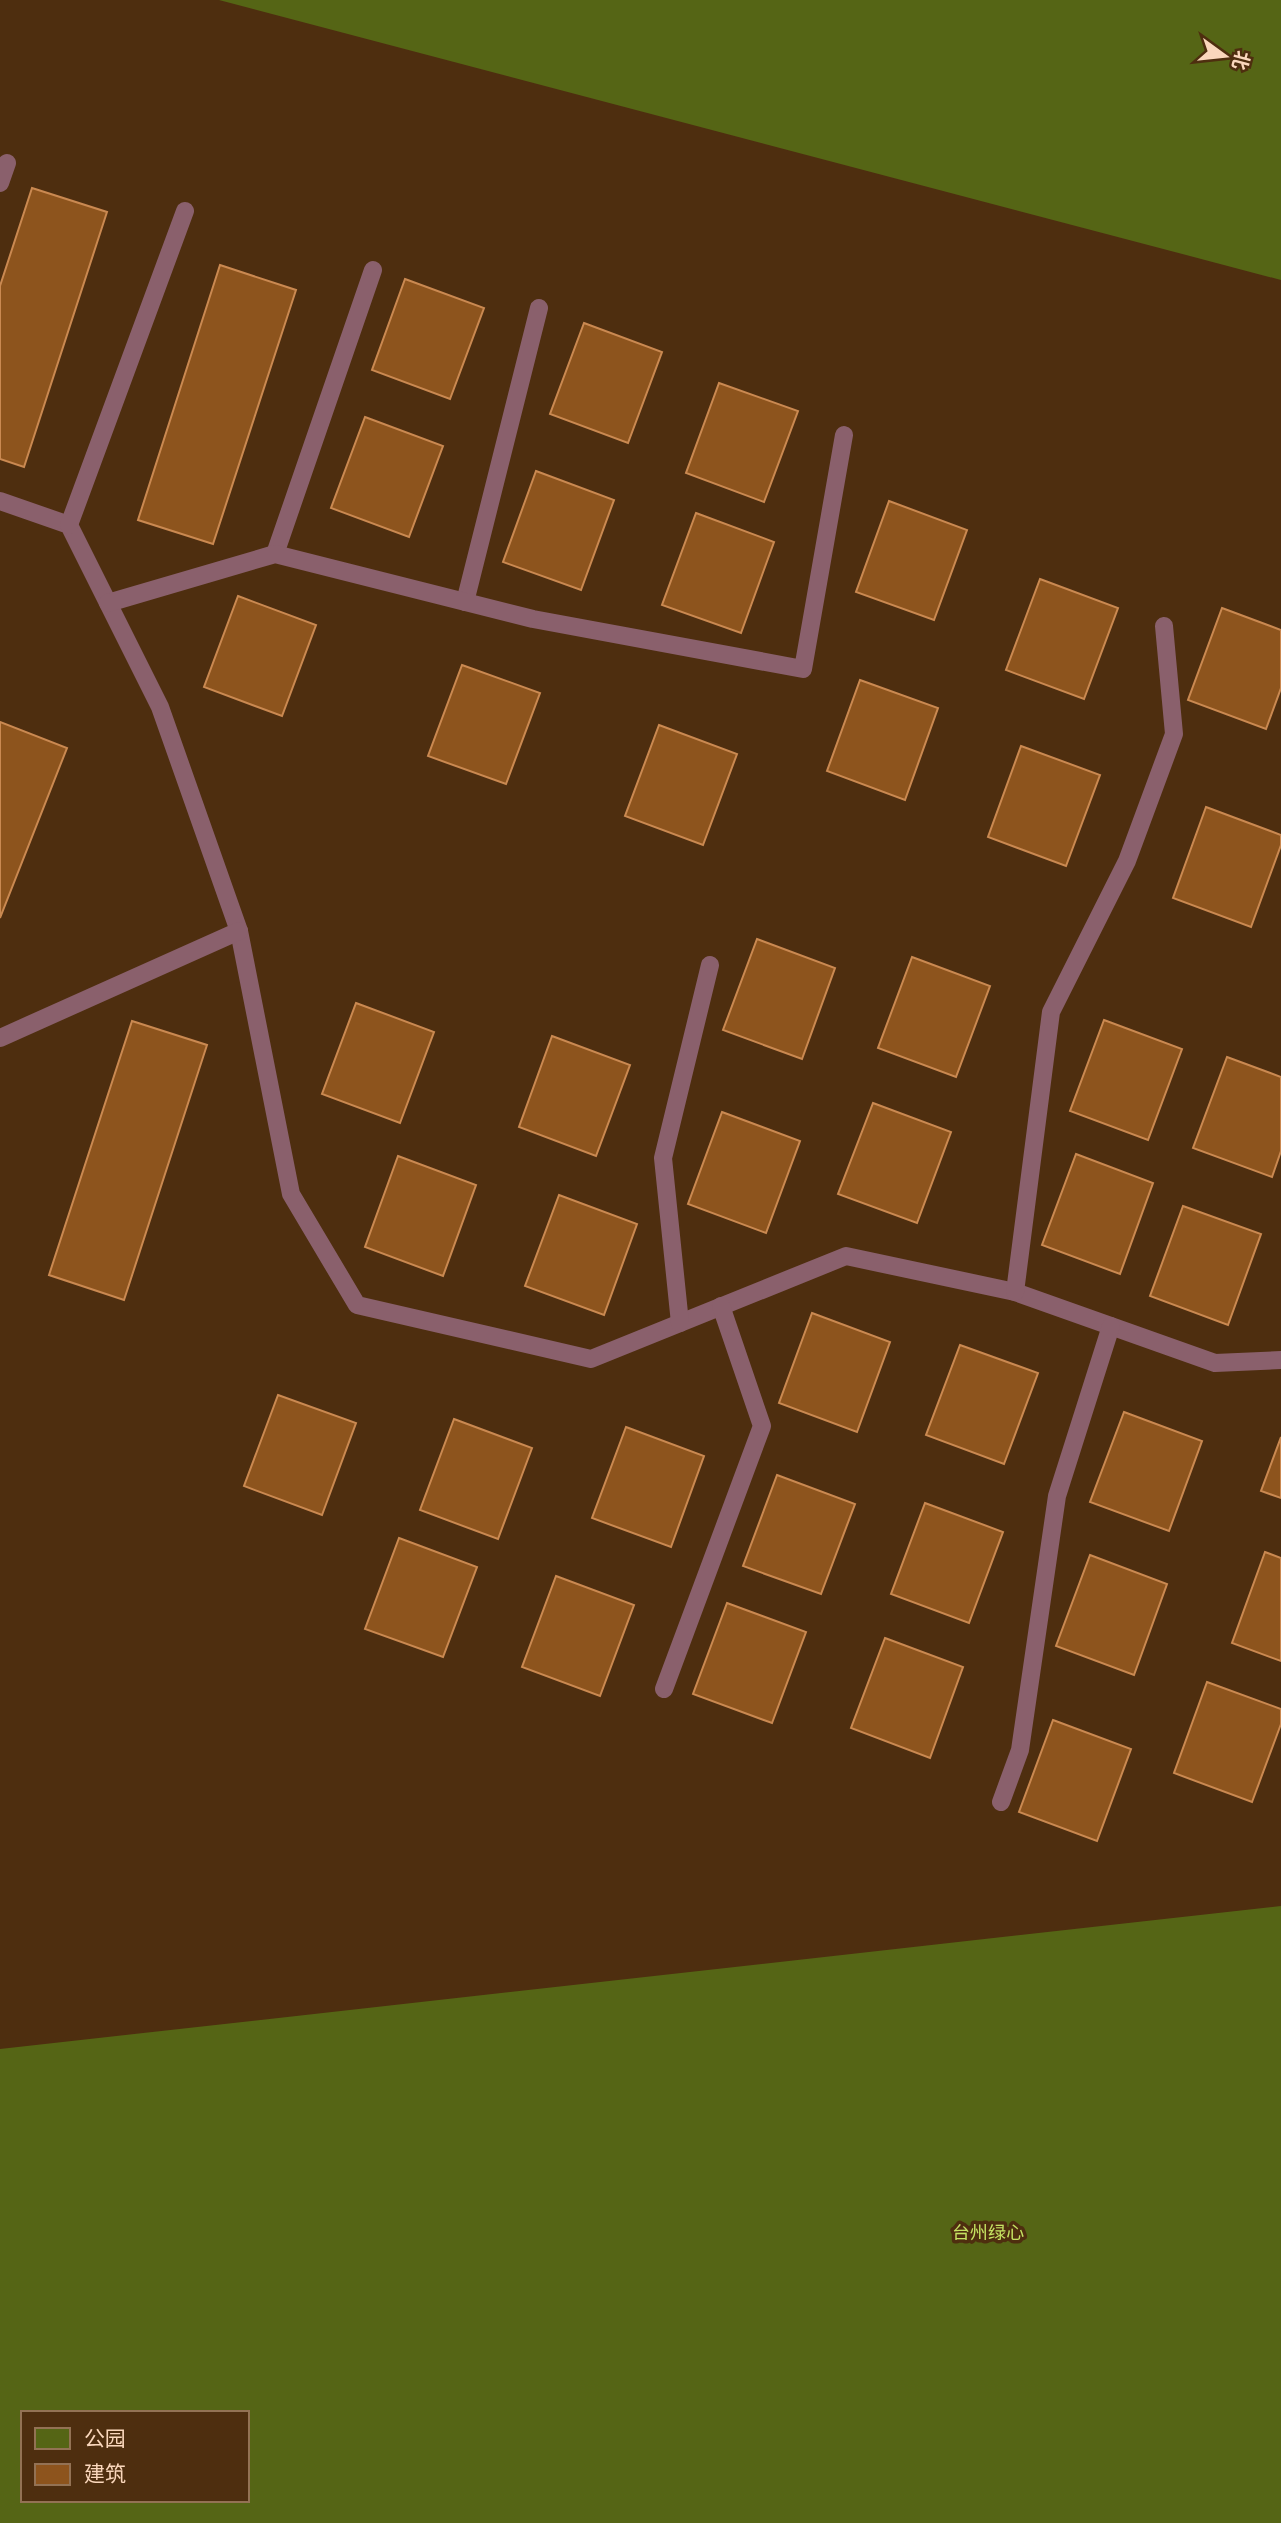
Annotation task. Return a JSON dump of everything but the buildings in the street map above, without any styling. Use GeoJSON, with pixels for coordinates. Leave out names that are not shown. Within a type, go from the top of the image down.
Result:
{"type":"FeatureCollection","features":[{"type":"Feature","properties":{"kind":"lane"},"geometry":{"type":"LineString","coordinates":[[0,183],[7,163]]}},
{"type":"Feature","properties":{"kind":"lane"},"geometry":{"type":"LineString","coordinates":[[69,525],[185,211]]}},
{"type":"Feature","properties":{"kind":"lane"},"geometry":{"type":"LineString","coordinates":[[275,554],[373,270]]}},
{"type":"Feature","properties":{"kind":"lane"},"geometry":{"type":"LineString","coordinates":[[465,602],[538,308]]}},
{"type":"Feature","properties":{"kind":"lane"},"geometry":{"type":"LineString","coordinates":[[108,603],[275,554],[533,619],[803,669],[844,435]]}},
{"type":"Feature","properties":{"kind":"lane"},"geometry":{"type":"LineString","coordinates":[[0,501],[69,525],[160,708],[239,931],[290,1194],[357,1305],[591,1359],[846,1256],[1015,1292],[1215,1363],[1281,1360]]}},
{"type":"Feature","properties":{"kind":"lane"},"geometry":{"type":"LineString","coordinates":[[1015,1292],[1051,1012],[1126,861],[1174,734],[1164,626]]}},
{"type":"Feature","properties":{"kind":"lane"},"geometry":{"type":"LineString","coordinates":[[0,1038],[239,931]]}},
{"type":"Feature","properties":{"kind":"lane"},"geometry":{"type":"LineString","coordinates":[[680,1323],[663,1158],[710,965]]}},
{"type":"Feature","properties":{"kind":"lane"},"geometry":{"type":"LineString","coordinates":[[664,1689],[762,1426],[721,1306]]}},
{"type":"Feature","properties":{"kind":"lane"},"geometry":{"type":"LineString","coordinates":[[1001,1802],[1020,1750],[1057,1496],[1111,1326]]}},
{"type":"Feature","properties":{"kind":"green space"},"geometry":{"type":"Polygon","coordinates":[[[219,0],[1281,0],[1281,280],[219,0]]]}},
{"type":"Feature","properties":{"kind":"green space","name":"台州绿心"},"geometry":{"type":"Polygon","coordinates":[[[1281,1906],[1281,2523],[0,2523],[0,2049],[1281,1906]]]}}]}
